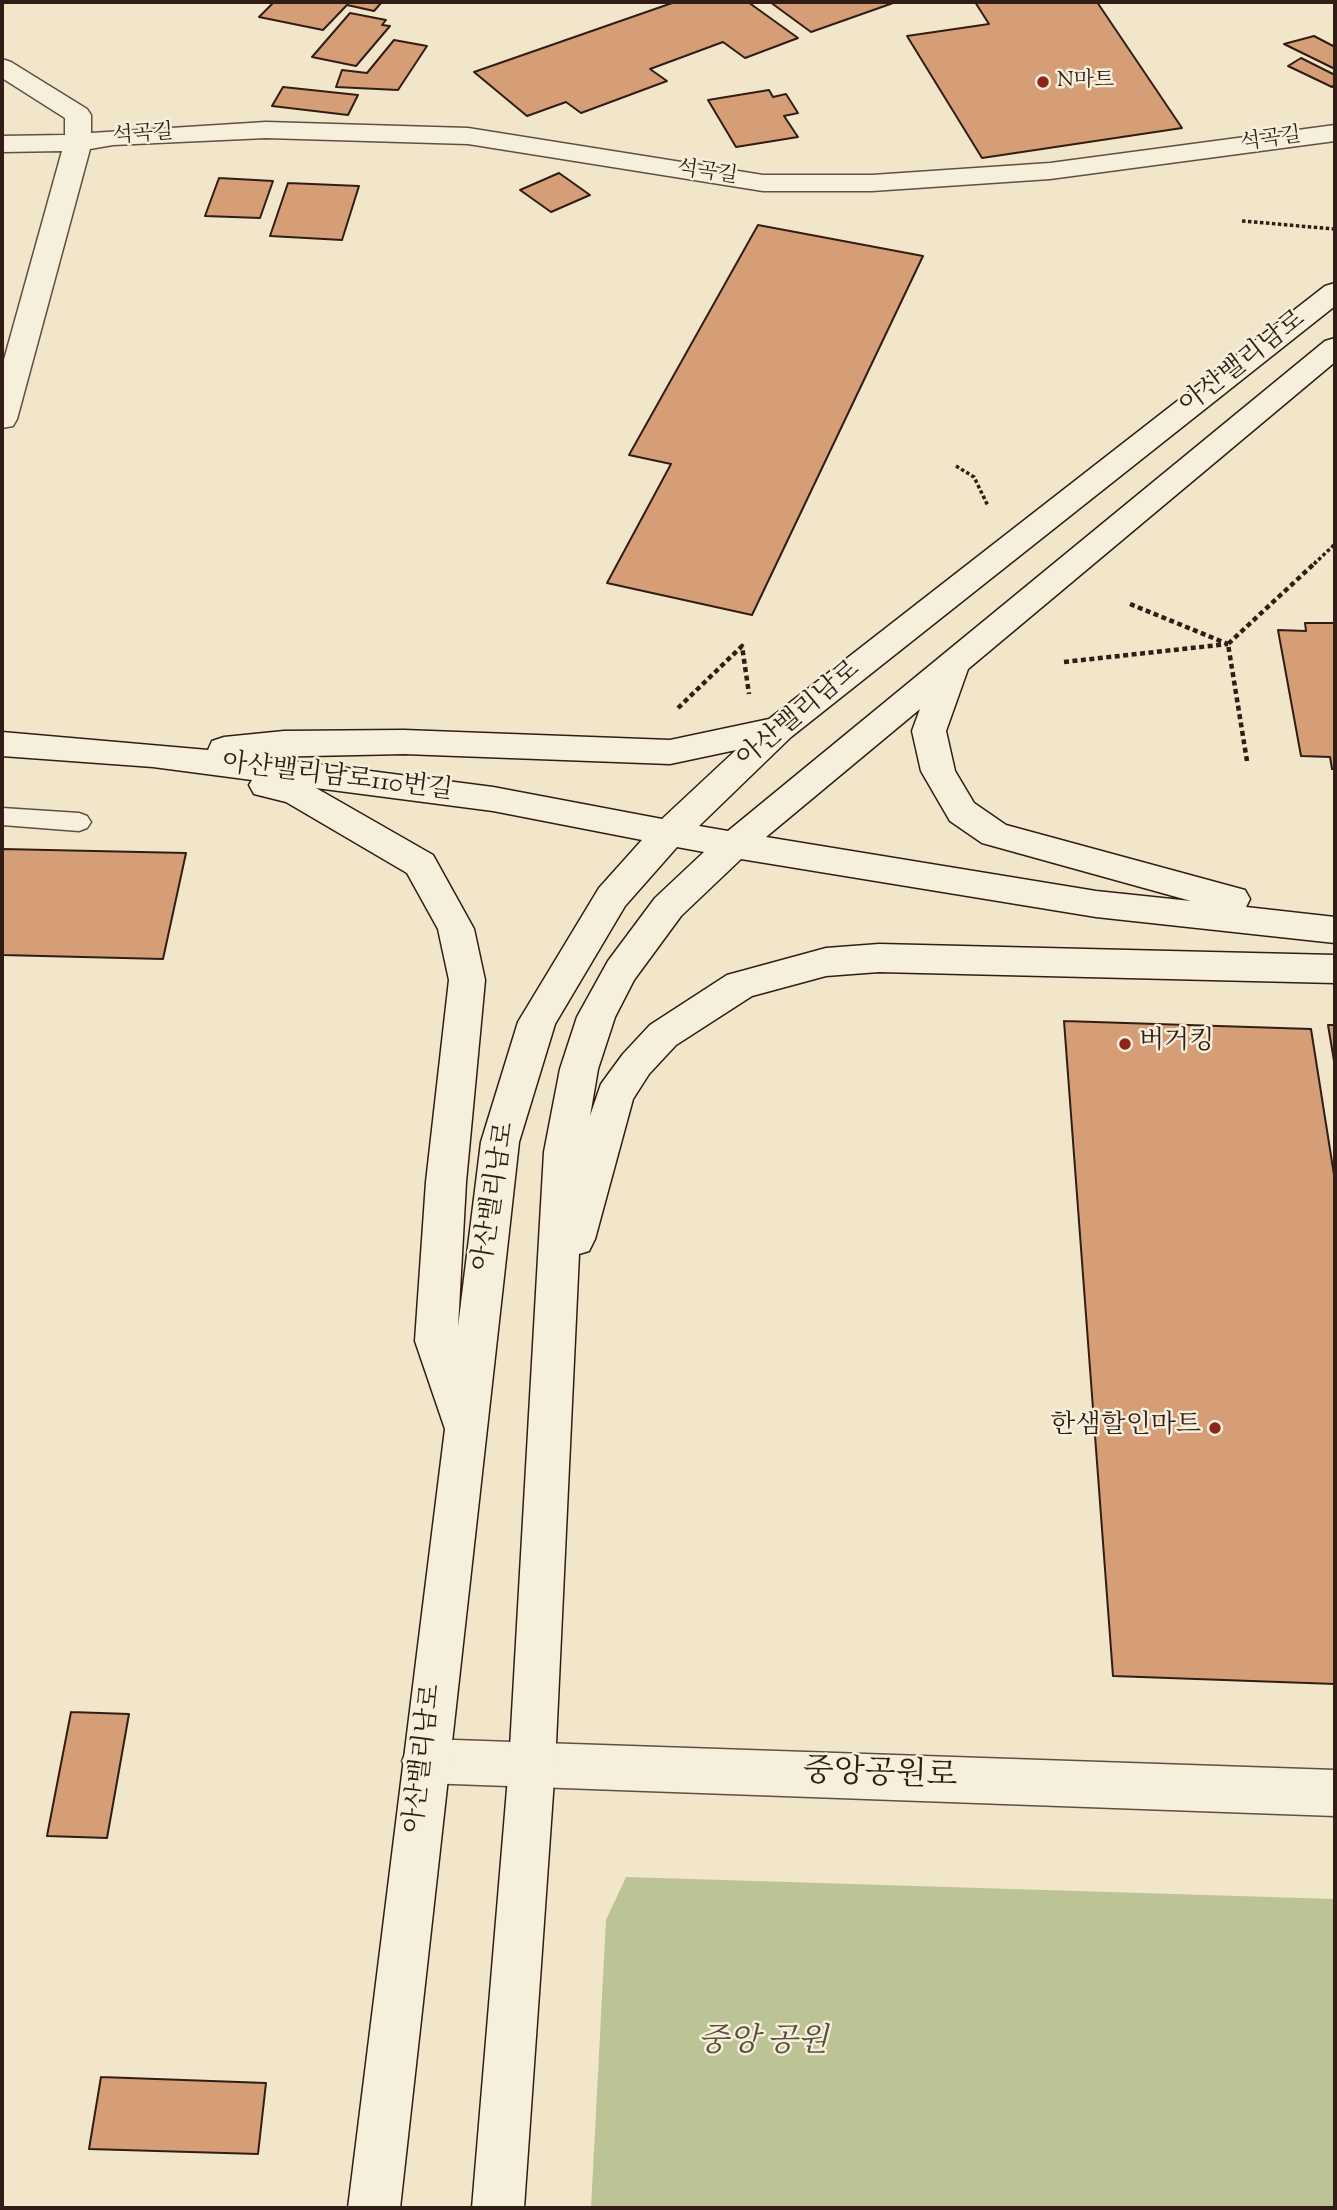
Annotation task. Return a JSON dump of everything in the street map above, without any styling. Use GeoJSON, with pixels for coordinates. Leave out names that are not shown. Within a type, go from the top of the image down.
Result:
{"type":"FeatureCollection","features":[{"type":"Feature","properties":{"kind":"street","name":"석곡길"},"geometry":{"type":"LineString","coordinates":[[2,67],[78,116],[78,143],[2,419]]}},
{"type":"Feature","properties":{"kind":"street","name":"석곡길"},"geometry":{"type":"LineString","coordinates":[[2,144],[78,143],[113,138],[266,130],[468,136],[764,183],[872,183],[1050,171],[1335,132]]}},
{"type":"Feature","properties":{"kind":"street","name":"아산밸리남로"},"geometry":{"type":"LineString","coordinates":[[374,2208],[500,1142],[537,1022],[612,897],[669,833],[779,729],[1335,292]]}},
{"type":"Feature","properties":{"kind":"street","name":"아산밸리남로"},"geometry":{"type":"LineString","coordinates":[[498,2208],[532,1765],[564,1152],[579,1069],[596,1017],[621,971],[668,907],[734,845],[1335,347]]}},
{"type":"Feature","properties":{"kind":"street"},"geometry":{"type":"LineString","coordinates":[[955,660],[929,731],[938,771],[948,792],[962,812],[973,820],[994,834],[1052,852],[1335,928]]}},
{"type":"Feature","properties":{"kind":"street"},"geometry":{"type":"LineString","coordinates":[[153,755],[284,743],[391,742],[670,752],[779,729]]}},
{"type":"Feature","properties":{"kind":"street","name":"아산밸리남로110번길"},"geometry":{"type":"LineString","coordinates":[[2,744],[153,755],[493,799],[734,845],[1096,904],[1335,928]]}},
{"type":"Feature","properties":{"kind":"street"},"geometry":{"type":"LineString","coordinates":[[153,755],[298,793],[419,864],[456,929],[467,980],[446,1182],[436,1341],[465,1431]]}},
{"type":"Feature","properties":{"kind":"street"},"geometry":{"type":"LineString","coordinates":[[556,1308],[615,1095],[636,1064],[663,1035],[740,985],[826,962],[879,958],[1335,969]]}},
{"type":"Feature","properties":{"kind":"street","name":"중앙공원로"},"geometry":{"type":"LineString","coordinates":[[425,1761],[1335,1793]]}},
{"type":"Feature","properties":{"kind":"lane"},"geometry":{"type":"LineString","coordinates":[[2,816],[79,822]]}},
{"type":"Feature","properties":{"kind":"path"},"geometry":{"type":"LineString","coordinates":[[1242,222],[1335,229]]}},
{"type":"Feature","properties":{"kind":"path"},"geometry":{"type":"LineString","coordinates":[[956,466],[974,477],[988,506]]}},
{"type":"Feature","properties":{"kind":"path"},"geometry":{"type":"LineString","coordinates":[[1064,662],[1228,644],[1335,544]]}},
{"type":"Feature","properties":{"kind":"path"},"geometry":{"type":"LineString","coordinates":[[1130,604],[1228,644]]}},
{"type":"Feature","properties":{"kind":"path"},"geometry":{"type":"LineString","coordinates":[[1228,644],[1247,761]]}},
{"type":"Feature","properties":{"kind":"path"},"geometry":{"type":"LineString","coordinates":[[669,717],[743,646],[750,701]]}},
{"type":"Feature","properties":{"kind":"green space","name":"중앙 공원"},"geometry":{"type":"Polygon","coordinates":[[[626,1877],[1335,1899],[1335,2208],[591,2208],[606,1920],[626,1877]]]}},
{"type":"Feature","properties":{"kind":"building"},"geometry":{"type":"Polygon","coordinates":[[[274,2],[382,2],[374,11],[347,5],[323,30],[259,17],[274,2]]]}},
{"type":"Feature","properties":{"kind":"building"},"geometry":{"type":"Polygon","coordinates":[[[675,2],[748,2],[798,38],[745,58],[723,42],[650,69],[667,81],[581,113],[566,102],[527,116],[474,72],[675,2]]]}},
{"type":"Feature","properties":{"kind":"building"},"geometry":{"type":"Polygon","coordinates":[[[770,2],[896,2],[811,32],[770,2]]]}},
{"type":"Feature","properties":{"kind":"building","name":"N마트"},"geometry":{"type":"Polygon","coordinates":[[[975,2],[1097,2],[1182,128],[982,158],[907,36],[989,24],[975,2]]]}},
{"type":"Feature","properties":{"kind":"building"},"geometry":{"type":"Polygon","coordinates":[[[350,13],[386,20],[382,25],[390,26],[356,66],[312,57],[350,13]]]}},
{"type":"Feature","properties":{"kind":"building"},"geometry":{"type":"Polygon","coordinates":[[[1314,36],[1335,47],[1335,69],[1284,44],[1314,36]]]}},
{"type":"Feature","properties":{"kind":"building"},"geometry":{"type":"Polygon","coordinates":[[[394,40],[427,46],[398,90],[336,87],[342,70],[367,73],[394,40]]]}},
{"type":"Feature","properties":{"kind":"building"},"geometry":{"type":"Polygon","coordinates":[[[1301,58],[1335,75],[1335,84],[1332,87],[1288,66],[1301,58]]]}},
{"type":"Feature","properties":{"kind":"building"},"geometry":{"type":"Polygon","coordinates":[[[283,87],[358,95],[348,115],[272,106],[283,87]]]}},
{"type":"Feature","properties":{"kind":"building"},"geometry":{"type":"Polygon","coordinates":[[[769,90],[773,97],[786,94],[798,113],[784,116],[798,137],[736,147],[708,100],[769,90]]]}},
{"type":"Feature","properties":{"kind":"building"},"geometry":{"type":"Polygon","coordinates":[[[559,173],[590,195],[551,212],[520,190],[559,173]]]}},
{"type":"Feature","properties":{"kind":"building"},"geometry":{"type":"Polygon","coordinates":[[[219,178],[273,181],[260,218],[205,216],[219,178]]]}},
{"type":"Feature","properties":{"kind":"building"},"geometry":{"type":"Polygon","coordinates":[[[288,183],[359,186],[342,240],[270,236],[288,183]]]}},
{"type":"Feature","properties":{"kind":"building"},"geometry":{"type":"Polygon","coordinates":[[[758,225],[923,256],[752,615],[607,583],[671,464],[629,455],[758,225]]]}},
{"type":"Feature","properties":{"kind":"building"},"geometry":{"type":"Polygon","coordinates":[[[1305,623],[1335,623],[1335,769],[1332,769],[1330,757],[1301,756],[1278,630],[1306,631],[1305,623]]]}},
{"type":"Feature","properties":{"kind":"building"},"geometry":{"type":"Polygon","coordinates":[[[2,849],[186,853],[163,959],[2,955],[2,849]]]}},
{"type":"Feature","properties":{"kind":"building","name":"한샘할인마트"},"geometry":{"type":"Polygon","coordinates":[[[1064,1021],[1311,1029],[1335,1181],[1335,1684],[1113,1676],[1064,1021]]]}},
{"type":"Feature","properties":{"kind":"building"},"geometry":{"type":"Polygon","coordinates":[[[1328,1025],[1335,1025],[1335,1067],[1328,1025]]]}},
{"type":"Feature","properties":{"kind":"building"},"geometry":{"type":"Polygon","coordinates":[[[71,1712],[129,1714],[107,1838],[47,1836],[71,1712]]]}},
{"type":"Feature","properties":{"kind":"building"},"geometry":{"type":"Polygon","coordinates":[[[101,2077],[266,2083],[258,2154],[89,2149],[101,2077]]]}},
{"type":"Feature","properties":{"kind":"place","name":"N마트"},"geometry":{"type":"Point","coordinates":[1043,82]}},
{"type":"Feature","properties":{"kind":"place","name":"버거킹"},"geometry":{"type":"Point","coordinates":[1125,1044]}},
{"type":"Feature","properties":{"kind":"place","name":"한샘할인마트"},"geometry":{"type":"Point","coordinates":[1215,1428]}}]}
